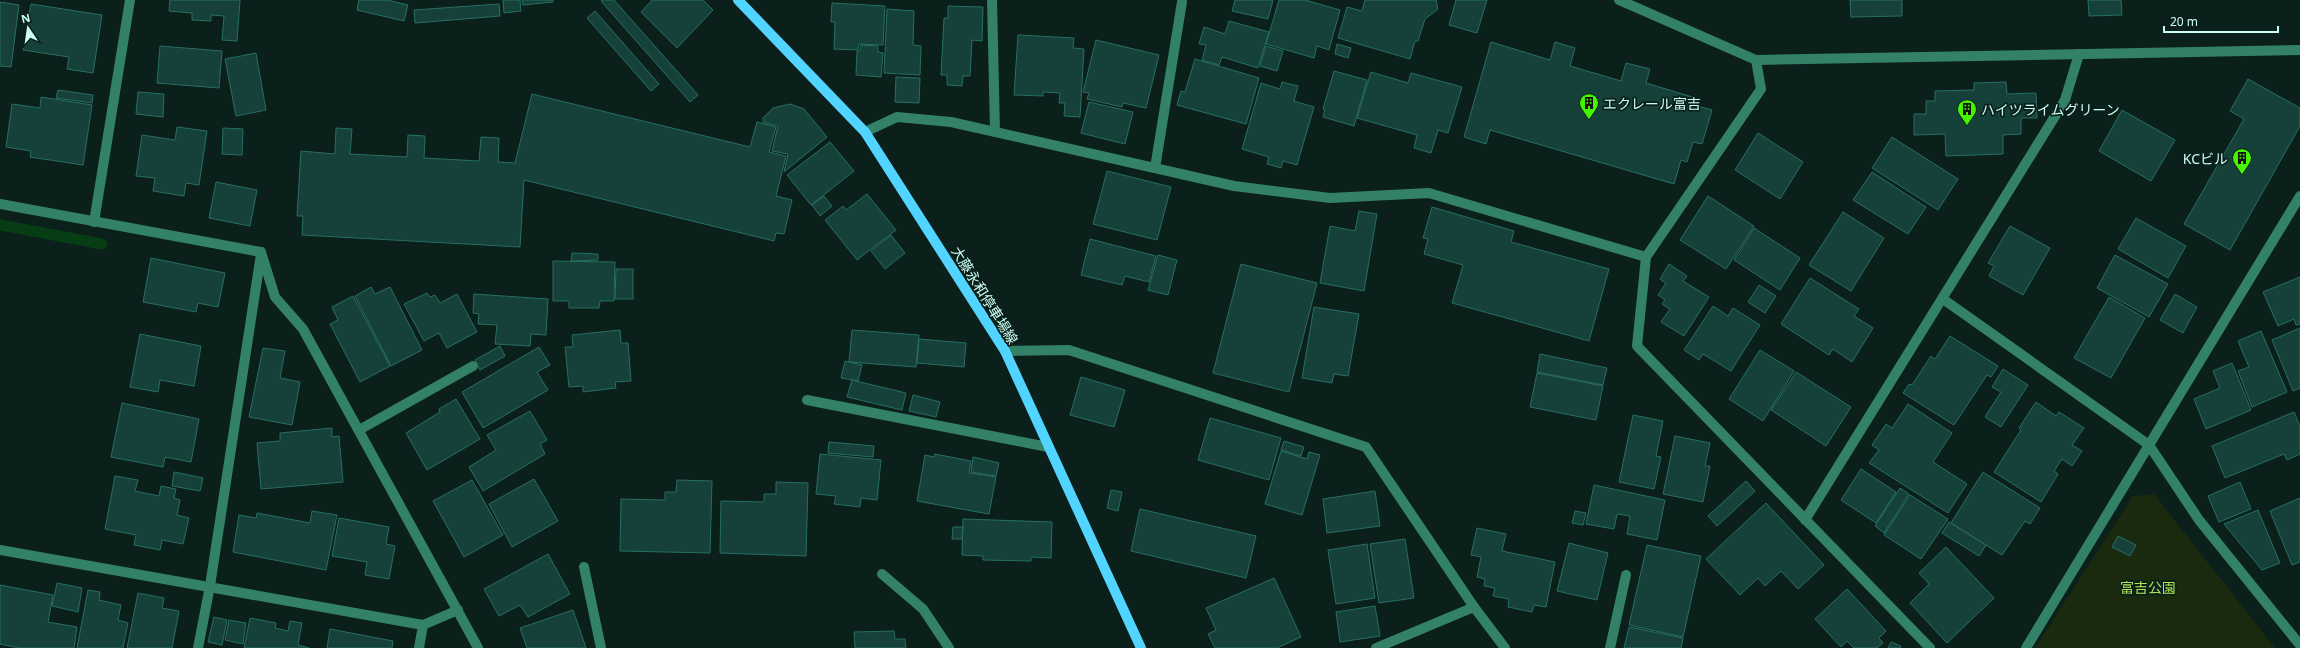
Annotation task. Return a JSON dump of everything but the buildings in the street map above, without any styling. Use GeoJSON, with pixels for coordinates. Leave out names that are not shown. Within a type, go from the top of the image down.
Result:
{"type":"FeatureCollection","features":[{"type":"Feature","properties":{"kind":"main road","name":"大藤永和停車場線"},"geometry":{"type":"LineString","coordinates":[[738,0],[865,132],[1005,351],[1141,648]]}},
{"type":"Feature","properties":{"kind":"street"},"geometry":{"type":"LineString","coordinates":[[94,222],[130,0]]}},
{"type":"Feature","properties":{"kind":"street"},"geometry":{"type":"LineString","coordinates":[[992,0],[995,132]]}},
{"type":"Feature","properties":{"kind":"street"},"geometry":{"type":"LineString","coordinates":[[1619,0],[1756,60],[2300,50]]}},
{"type":"Feature","properties":{"kind":"street"},"geometry":{"type":"LineString","coordinates":[[1155,168],[1182,2]]}},
{"type":"Feature","properties":{"kind":"street"},"geometry":{"type":"LineString","coordinates":[[1805,520],[2065,100],[2080,54]]}},
{"type":"Feature","properties":{"kind":"street"},"geometry":{"type":"LineString","coordinates":[[1756,60],[1761,89],[1646,257],[1636,346],[1930,648]]}},
{"type":"Feature","properties":{"kind":"street"},"geometry":{"type":"LineString","coordinates":[[865,132],[897,117],[951,122],[1234,186],[1330,198],[1429,193],[1646,257]]}},
{"type":"Feature","properties":{"kind":"street"},"geometry":{"type":"LineString","coordinates":[[2026,648],[2300,196]]}},
{"type":"Feature","properties":{"kind":"street"},"geometry":{"type":"LineString","coordinates":[[0,204],[261,252]]}},
{"type":"Feature","properties":{"kind":"street"},"geometry":{"type":"LineString","coordinates":[[261,252],[275,297],[303,329],[478,648]]}},
{"type":"Feature","properties":{"kind":"street"},"geometry":{"type":"LineString","coordinates":[[198,648],[210,586],[261,252]]}},
{"type":"Feature","properties":{"kind":"street"},"geometry":{"type":"LineString","coordinates":[[1943,299],[2149,445],[2199,520],[2300,645]]}},
{"type":"Feature","properties":{"kind":"street"},"geometry":{"type":"LineString","coordinates":[[1005,351],[1069,350],[1366,447],[1474,607],[1505,648]]}},
{"type":"Feature","properties":{"kind":"street"},"geometry":{"type":"LineString","coordinates":[[358,430],[473,366]]}},
{"type":"Feature","properties":{"kind":"street"},"geometry":{"type":"LineString","coordinates":[[807,400],[1048,447]]}},
{"type":"Feature","properties":{"kind":"street"},"geometry":{"type":"LineString","coordinates":[[0,550],[210,586],[423,625],[458,610]]}},
{"type":"Feature","properties":{"kind":"street"},"geometry":{"type":"LineString","coordinates":[[584,567],[601,648]]}},
{"type":"Feature","properties":{"kind":"street"},"geometry":{"type":"LineString","coordinates":[[882,574],[923,609],[949,648]]}},
{"type":"Feature","properties":{"kind":"street"},"geometry":{"type":"LineString","coordinates":[[1610,648],[1626,575]]}},
{"type":"Feature","properties":{"kind":"street"},"geometry":{"type":"LineString","coordinates":[[1376,648],[1474,607]]}},
{"type":"Feature","properties":{"kind":"street"},"geometry":{"type":"LineString","coordinates":[[419,648],[423,625]]}},
{"type":"Feature","properties":{"kind":"green space","name":"富吉公園"},"geometry":{"type":"Polygon","coordinates":[[[2154,494],[2275,648],[2035,648],[2133,496],[2154,494]]]}},
{"type":"Feature","properties":{"kind":"waterway"},"geometry":{"type":"LineString","coordinates":[[0,225],[102,244]]}},
{"type":"Feature","properties":{"kind":"place","name":"エクレール富吉"},"geometry":{"type":"Point","coordinates":[1589,120]}},
{"type":"Feature","properties":{"kind":"place","name":"ハイツライムグリーン"},"geometry":{"type":"Point","coordinates":[1967,126]}},
{"type":"Feature","properties":{"kind":"place","name":"KCビル"},"geometry":{"type":"Point","coordinates":[2242,175]}}]}
